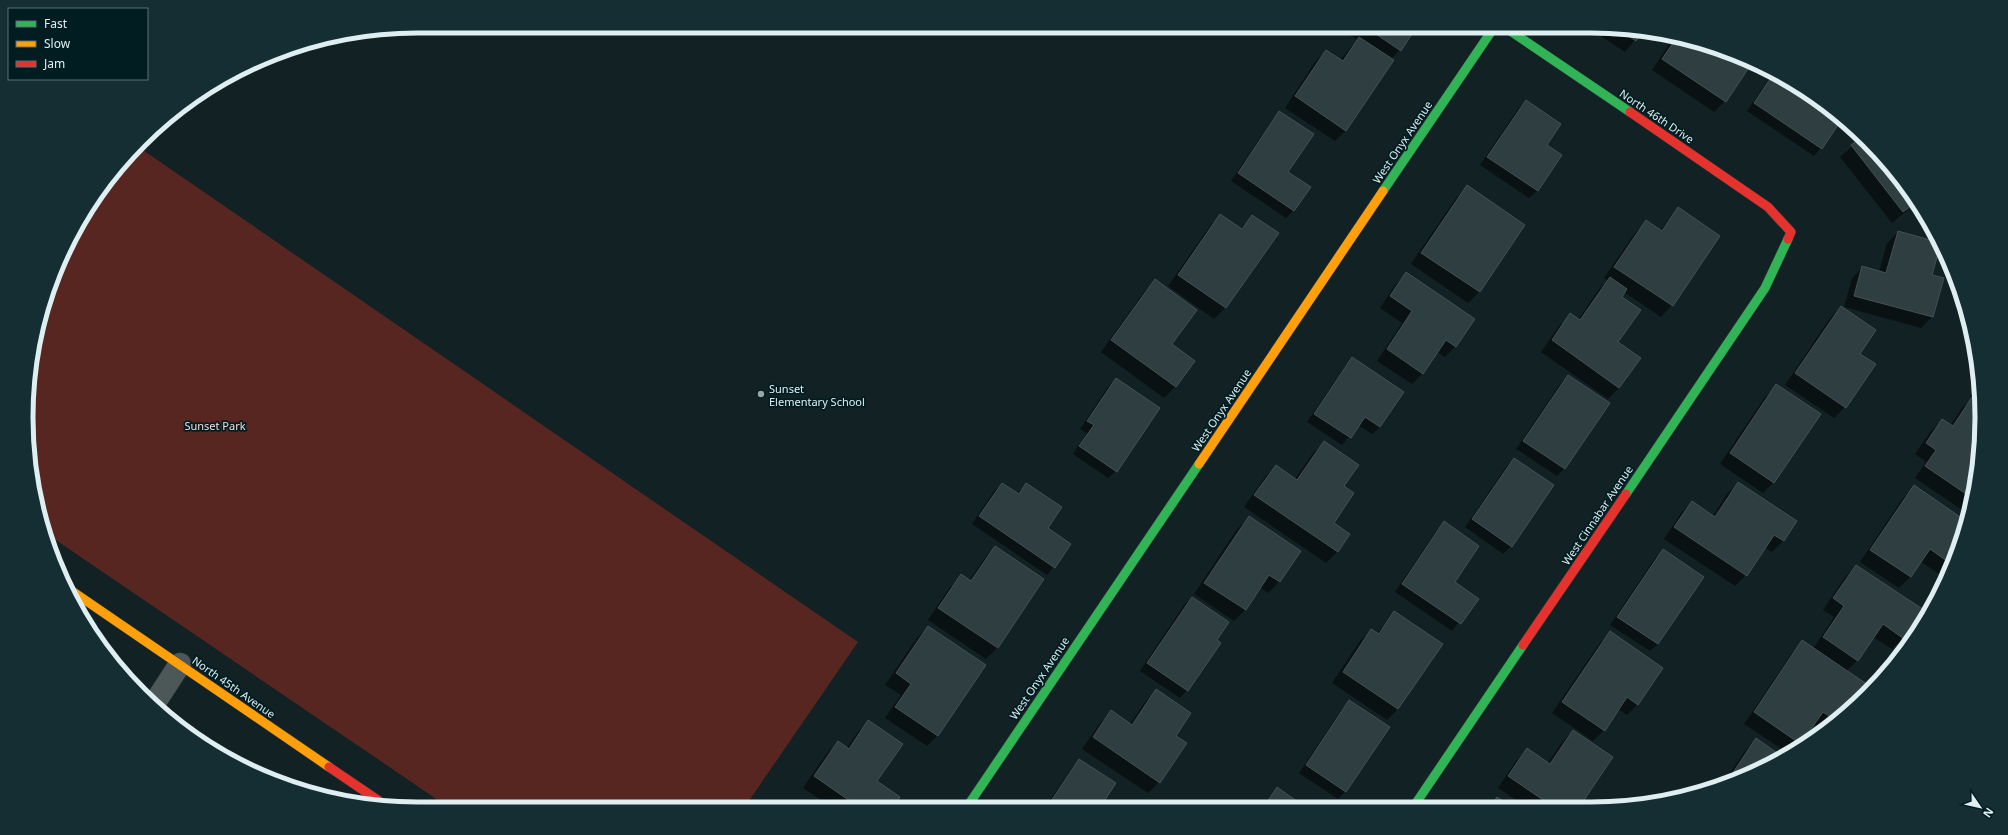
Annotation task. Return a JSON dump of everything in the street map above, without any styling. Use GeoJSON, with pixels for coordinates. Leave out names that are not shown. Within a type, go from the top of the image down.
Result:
{"type":"FeatureCollection","features":[{"type":"Feature","properties":{"kind":"street","name":"West Onyx Avenue"},"geometry":{"type":"LineString","coordinates":[[971,802],[1490,33]]}},
{"type":"Feature","properties":{"kind":"street","name":"North 46th Drive"},"geometry":{"type":"LineString","coordinates":[[1514,33],[1768,207],[1792,232]]}},
{"type":"Feature","properties":{"kind":"street","name":"West Cinnabar Avenue"},"geometry":{"type":"LineString","coordinates":[[1417,802],[1765,288],[1792,232]]}},
{"type":"Feature","properties":{"kind":"street","name":"North 45th Avenue"},"geometry":{"type":"LineString","coordinates":[[76,594],[378,800]]}},
{"type":"Feature","properties":{"kind":"street"},"geometry":{"type":"LineString","coordinates":[[157,700],[180,664]]}},
{"type":"Feature","properties":{"kind":"green space","name":"Sunset Park"},"geometry":{"type":"Polygon","coordinates":[[[142,150],[858,642],[748,802],[441,802],[52,537],[40,493],[34,443],[34,392],[40,342],[53,294],[73,247],[85,225],[112,183],[142,150]]]}},
{"type":"Feature","properties":{"kind":"building"},"geometry":{"type":"Polygon","coordinates":[[[1374,33],[1413,33],[1401,51],[1374,33]]]}},
{"type":"Feature","properties":{"kind":"building"},"geometry":{"type":"Polygon","coordinates":[[[1627,35],[1640,36],[1636,41],[1627,35]]]}},
{"type":"Feature","properties":{"kind":"building"},"geometry":{"type":"Polygon","coordinates":[[[1359,37],[1394,60],[1346,131],[1295,96],[1326,50],[1343,61],[1359,37]]]}},
{"type":"Feature","properties":{"kind":"building"},"geometry":{"type":"Polygon","coordinates":[[[1674,42],[1714,53],[1749,67],[1726,102],[1662,59],[1674,42]]]}},
{"type":"Feature","properties":{"kind":"building"},"geometry":{"type":"Polygon","coordinates":[[[1771,78],[1804,98],[1839,124],[1822,149],[1754,103],[1771,78]]]}},
{"type":"Feature","properties":{"kind":"building"},"geometry":{"type":"Polygon","coordinates":[[[1526,100],[1561,124],[1547,145],[1562,155],[1538,191],[1487,157],[1526,100]]]}},
{"type":"Feature","properties":{"kind":"building"},"geometry":{"type":"Polygon","coordinates":[[[1279,111],[1314,134],[1288,172],[1311,187],[1294,211],[1238,173],[1279,111]]]}},
{"type":"Feature","properties":{"kind":"building"},"geometry":{"type":"Polygon","coordinates":[[[1857,141],[1880,164],[1896,183],[1911,206],[1903,212],[1851,145],[1857,141]]]}},
{"type":"Feature","properties":{"kind":"building"},"geometry":{"type":"Polygon","coordinates":[[[1467,185],[1525,225],[1480,292],[1421,253],[1467,185]]]}},
{"type":"Feature","properties":{"kind":"building"},"geometry":{"type":"Polygon","coordinates":[[[1678,207],[1720,236],[1673,306],[1614,267],[1646,220],[1662,231],[1678,207]]]}},
{"type":"Feature","properties":{"kind":"building"},"geometry":{"type":"Polygon","coordinates":[[[1220,214],[1242,229],[1252,215],[1279,233],[1226,308],[1178,275],[1220,214]]]}},
{"type":"Feature","properties":{"kind":"building"},"geometry":{"type":"Polygon","coordinates":[[[1898,231],[1931,240],[1938,253],[1932,275],[1944,278],[1933,317],[1854,296],[1862,266],[1886,273],[1898,231]]]}},
{"type":"Feature","properties":{"kind":"building"},"geometry":{"type":"Polygon","coordinates":[[[1406,272],[1475,319],[1456,347],[1446,340],[1423,374],[1387,349],[1412,311],[1390,296],[1406,272]]]}},
{"type":"Feature","properties":{"kind":"building"},"geometry":{"type":"Polygon","coordinates":[[[1610,277],[1627,289],[1622,297],[1641,310],[1618,342],[1641,358],[1619,388],[1552,340],[1570,313],[1580,320],[1610,277]]]}},
{"type":"Feature","properties":{"kind":"building"},"geometry":{"type":"Polygon","coordinates":[[[1155,279],[1197,310],[1172,344],[1195,361],[1176,387],[1111,340],[1155,279]]]}},
{"type":"Feature","properties":{"kind":"building"},"geometry":{"type":"Polygon","coordinates":[[[1841,306],[1876,330],[1860,354],[1876,364],[1846,408],[1795,373],[1841,306]]]}},
{"type":"Feature","properties":{"kind":"building"},"geometry":{"type":"Polygon","coordinates":[[[1352,357],[1404,392],[1380,427],[1365,417],[1351,438],[1314,414],[1352,357]]]}},
{"type":"Feature","properties":{"kind":"building"},"geometry":{"type":"Polygon","coordinates":[[[1568,375],[1610,403],[1565,469],[1523,441],[1568,375]]]}},
{"type":"Feature","properties":{"kind":"building"},"geometry":{"type":"Polygon","coordinates":[[[1116,378],[1160,408],[1117,472],[1079,446],[1094,425],[1087,421],[1116,378]]]}},
{"type":"Feature","properties":{"kind":"building"},"geometry":{"type":"Polygon","coordinates":[[[1776,384],[1821,414],[1774,483],[1730,453],[1776,384]]]}},
{"type":"Feature","properties":{"kind":"building"},"geometry":{"type":"Polygon","coordinates":[[[1972,397],[1974,398],[1974,443],[1968,495],[1925,466],[1936,450],[1926,443],[1942,419],[1953,426],[1972,397]]]}},
{"type":"Feature","properties":{"kind":"building"},"geometry":{"type":"Polygon","coordinates":[[[1324,441],[1359,465],[1344,486],[1354,493],[1334,523],[1350,534],[1338,552],[1254,495],[1276,465],[1297,480],[1324,441]]]}},
{"type":"Feature","properties":{"kind":"building"},"geometry":{"type":"Polygon","coordinates":[[[1514,458],[1554,485],[1512,547],[1472,519],[1514,458]]]}},
{"type":"Feature","properties":{"kind":"building"},"geometry":{"type":"Polygon","coordinates":[[[1738,482],[1797,521],[1784,541],[1774,535],[1747,576],[1674,527],[1692,501],[1715,517],[1738,482]]]}},
{"type":"Feature","properties":{"kind":"building"},"geometry":{"type":"Polygon","coordinates":[[[1002,483],[1019,494],[1026,483],[1062,507],[1048,528],[1071,544],[1055,568],[979,516],[1002,483]]]}},
{"type":"Feature","properties":{"kind":"building"},"geometry":{"type":"Polygon","coordinates":[[[1914,485],[1962,518],[1947,561],[1930,549],[1911,577],[1870,550],[1914,485]]]}},
{"type":"Feature","properties":{"kind":"building"},"geometry":{"type":"Polygon","coordinates":[[[1249,516],[1301,551],[1280,582],[1269,575],[1246,610],[1204,583],[1249,516]]]}},
{"type":"Feature","properties":{"kind":"building"},"geometry":{"type":"Polygon","coordinates":[[[1444,521],[1479,546],[1455,582],[1479,599],[1461,624],[1402,584],[1444,521]]]}},
{"type":"Feature","properties":{"kind":"building"},"geometry":{"type":"Polygon","coordinates":[[[995,546],[1044,579],[998,648],[938,608],[961,574],[971,581],[995,546]]]}},
{"type":"Feature","properties":{"kind":"building"},"geometry":{"type":"Polygon","coordinates":[[[1663,549],[1704,577],[1658,644],[1617,617],[1663,549]]]}},
{"type":"Feature","properties":{"kind":"building"},"geometry":{"type":"Polygon","coordinates":[[[1856,565],[1923,610],[1904,639],[1883,624],[1858,661],[1823,637],[1844,606],[1833,598],[1856,565]]]}},
{"type":"Feature","properties":{"kind":"building"},"geometry":{"type":"Polygon","coordinates":[[[1192,597],[1229,622],[1217,640],[1221,643],[1188,691],[1147,663],[1192,597]]]}},
{"type":"Feature","properties":{"kind":"building"},"geometry":{"type":"Polygon","coordinates":[[[1394,611],[1443,644],[1398,709],[1343,672],[1371,629],[1379,634],[1394,611]]]}},
{"type":"Feature","properties":{"kind":"building"},"geometry":{"type":"Polygon","coordinates":[[[928,626],[986,665],[938,736],[895,707],[911,684],[896,673],[928,626]]]}},
{"type":"Feature","properties":{"kind":"building"},"geometry":{"type":"Polygon","coordinates":[[[1610,631],[1663,668],[1638,705],[1627,697],[1605,731],[1562,702],[1610,631]]]}},
{"type":"Feature","properties":{"kind":"building"},"geometry":{"type":"Polygon","coordinates":[[[1802,640],[1867,684],[1831,718],[1823,712],[1806,736],[1797,741],[1754,712],[1802,640]]]}},
{"type":"Feature","properties":{"kind":"building"},"geometry":{"type":"Polygon","coordinates":[[[1156,689],[1191,713],[1176,736],[1187,743],[1160,783],[1093,737],[1111,710],[1132,725],[1156,689]]]}},
{"type":"Feature","properties":{"kind":"building"},"geometry":{"type":"Polygon","coordinates":[[[1349,700],[1390,727],[1346,792],[1306,765],[1349,700]]]}},
{"type":"Feature","properties":{"kind":"building"},"geometry":{"type":"Polygon","coordinates":[[[868,720],[903,744],[877,781],[900,797],[897,802],[851,802],[814,776],[838,741],[849,749],[868,720]]]}},
{"type":"Feature","properties":{"kind":"building"},"geometry":{"type":"Polygon","coordinates":[[[1573,730],[1613,757],[1583,802],[1546,802],[1508,776],[1527,748],[1550,764],[1573,730]]]}},
{"type":"Feature","properties":{"kind":"building"},"geometry":{"type":"Polygon","coordinates":[[[1756,738],[1777,753],[1761,762],[1731,776],[1756,738]]]}},
{"type":"Feature","properties":{"kind":"building"},"geometry":{"type":"Polygon","coordinates":[[[1079,759],[1116,783],[1104,802],[1050,802],[1079,759]]]}},
{"type":"Feature","properties":{"kind":"building"},"geometry":{"type":"Polygon","coordinates":[[[1277,787],[1298,802],[1267,802],[1277,787]]]}},
{"type":"Feature","properties":{"kind":"building"},"geometry":{"type":"Polygon","coordinates":[[[1497,797],[1505,802],[1494,802],[1497,797]]]}},
{"type":"Feature","properties":{"kind":"traffic: fast"},"geometry":{"type":"LineString","coordinates":[[1383,191],[1490,33]]}},
{"type":"Feature","properties":{"kind":"traffic: fast"},"geometry":{"type":"LineString","coordinates":[[1513,33],[1630,112]]}},
{"type":"Feature","properties":{"kind":"traffic: fast"},"geometry":{"type":"LineString","coordinates":[[1626,494],[1765,288],[1788,239]]}},
{"type":"Feature","properties":{"kind":"traffic: fast"},"geometry":{"type":"LineString","coordinates":[[970,802],[1199,464]]}},
{"type":"Feature","properties":{"kind":"traffic: fast"},"geometry":{"type":"LineString","coordinates":[[1417,802],[1523,645]]}},
{"type":"Feature","properties":{"kind":"traffic: slow"},"geometry":{"type":"LineString","coordinates":[[1199,464],[1383,191]]}},
{"type":"Feature","properties":{"kind":"traffic: slow"},"geometry":{"type":"LineString","coordinates":[[76,594],[329,767]]}},
{"type":"Feature","properties":{"kind":"traffic: jam"},"geometry":{"type":"LineString","coordinates":[[1630,112],[1768,207],[1791,232],[1788,239]]}},
{"type":"Feature","properties":{"kind":"traffic: jam"},"geometry":{"type":"LineString","coordinates":[[1523,645],[1626,494]]}},
{"type":"Feature","properties":{"kind":"traffic: jam"},"geometry":{"type":"LineString","coordinates":[[329,767],[377,800]]}},
{"type":"Feature","properties":{"kind":"place","name":"Sunset Elementary School"},"geometry":{"type":"Point","coordinates":[761,394]}}]}
